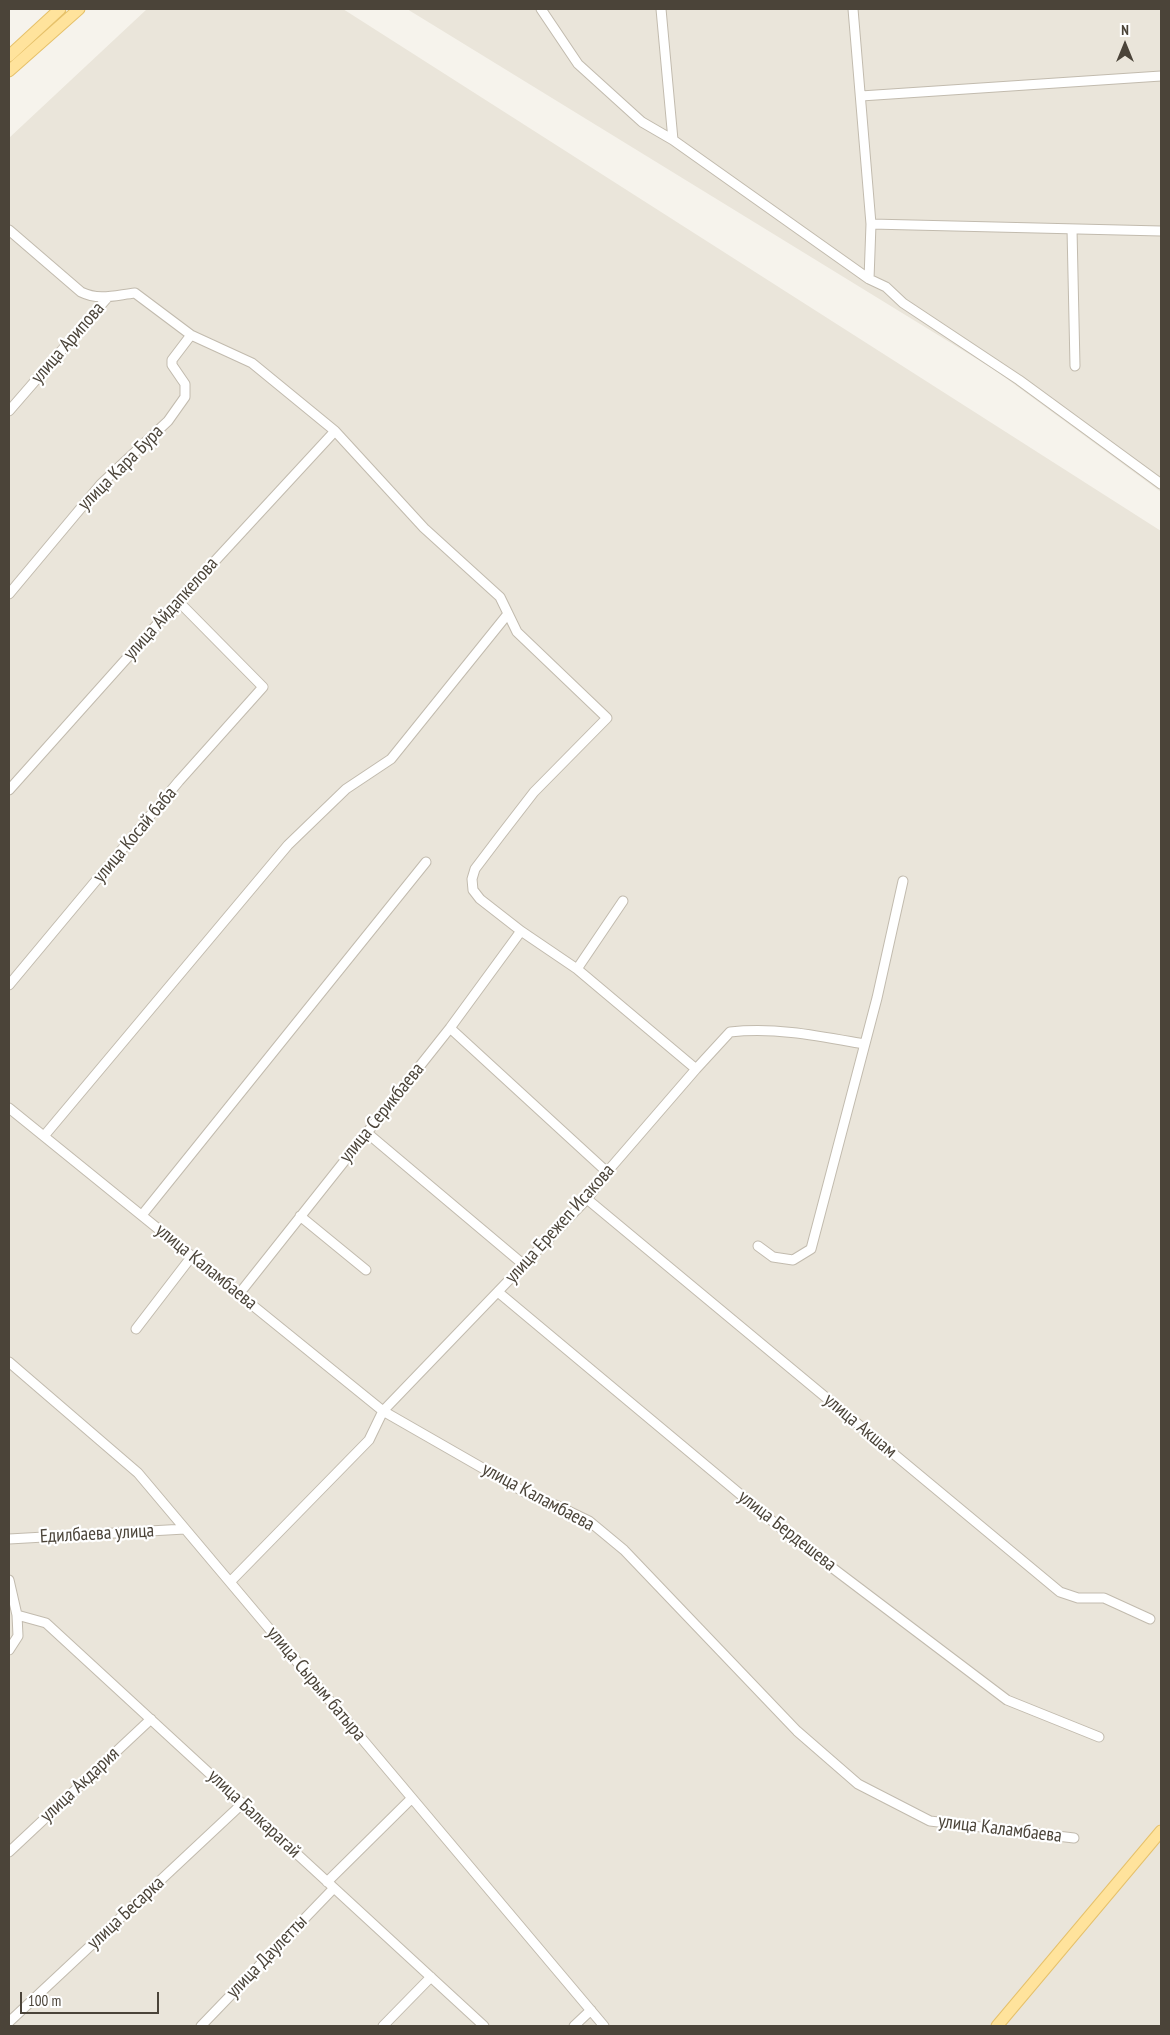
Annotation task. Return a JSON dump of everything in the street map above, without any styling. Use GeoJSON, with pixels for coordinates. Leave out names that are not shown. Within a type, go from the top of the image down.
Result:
{"type":"FeatureCollection","features":[{"type":"Feature","properties":{"kind":"main road"},"geometry":{"type":"LineString","coordinates":[[9,56],[60,9]]}},
{"type":"Feature","properties":{"kind":"main road"},"geometry":{"type":"LineString","coordinates":[[9,71],[79,9]]}},
{"type":"Feature","properties":{"kind":"main road"},"geometry":{"type":"LineString","coordinates":[[997,2026],[1161,1831]]}},
{"type":"Feature","properties":{"kind":"street"},"geometry":{"type":"LineString","coordinates":[[542,9],[578,64],[642,122],[673,140],[869,279],[886,287],[903,303],[1019,380],[1161,484]]}},
{"type":"Feature","properties":{"kind":"street"},"geometry":{"type":"LineString","coordinates":[[661,9],[673,140]]}},
{"type":"Feature","properties":{"kind":"street"},"geometry":{"type":"LineString","coordinates":[[853,9],[871,224],[869,279]]}},
{"type":"Feature","properties":{"kind":"street"},"geometry":{"type":"LineString","coordinates":[[861,96],[1161,76]]}},
{"type":"Feature","properties":{"kind":"street"},"geometry":{"type":"LineString","coordinates":[[871,224],[1161,231]]}},
{"type":"Feature","properties":{"kind":"street"},"geometry":{"type":"LineString","coordinates":[[1072,229],[1075,366]]}},
{"type":"Feature","properties":{"kind":"street"},"geometry":{"type":"LineString","coordinates":[[9,230],[81,292],[92,297],[135,293],[190,334],[252,363],[335,431],[424,528],[500,597],[517,632],[607,718],[534,792],[475,869],[472,885],[480,900],[521,931],[577,968],[696,1070]]}},
{"type":"Feature","properties":{"kind":"street","name":"улица Арипова"},"geometry":{"type":"LineString","coordinates":[[9,411],[108,297]]}},
{"type":"Feature","properties":{"kind":"street","name":"улица Кара Бура"},"geometry":{"type":"LineString","coordinates":[[9,594],[101,484],[168,420],[185,397],[185,384],[172,365],[172,360],[190,334]]}},
{"type":"Feature","properties":{"kind":"street","name":"улица Айдапкелова"},"geometry":{"type":"LineString","coordinates":[[9,790],[178,601],[335,431]]}},
{"type":"Feature","properties":{"kind":"street","name":"улица Косай баба"},"geometry":{"type":"LineString","coordinates":[[9,985],[179,781],[263,687],[178,601]]}},
{"type":"Feature","properties":{"kind":"street"},"geometry":{"type":"LineString","coordinates":[[44,1136],[288,846],[346,789],[391,759],[508,615]]}},
{"type":"Feature","properties":{"kind":"street"},"geometry":{"type":"LineString","coordinates":[[142,1215],[426,862]]}},
{"type":"Feature","properties":{"kind":"street"},"geometry":{"type":"LineString","coordinates":[[758,1246],[773,1257],[793,1260],[811,1249],[877,998],[903,881]]}},
{"type":"Feature","properties":{"kind":"street"},"geometry":{"type":"LineString","coordinates":[[577,968],[623,901]]}},
{"type":"Feature","properties":{"kind":"street","name":"улица Серикбаева"},"geometry":{"type":"LineString","coordinates":[[239,1294],[450,1028],[521,931]]}},
{"type":"Feature","properties":{"kind":"street"},"geometry":{"type":"LineString","coordinates":[[450,1028],[607,1172]]}},
{"type":"Feature","properties":{"kind":"street","name":"улица Ережеп Исакова"},"geometry":{"type":"LineString","coordinates":[[230,1582],[369,1440],[383,1411],[587,1199],[607,1172],[730,1032],[751,1030],[797,1032],[864,1044]]}},
{"type":"Feature","properties":{"kind":"street","name":"улица Каламбаева"},"geometry":{"type":"LineString","coordinates":[[9,1108],[383,1411],[526,1492],[589,1521],[624,1550],[797,1731],[858,1784],[930,1821],[1074,1838]]}},
{"type":"Feature","properties":{"kind":"street"},"geometry":{"type":"LineString","coordinates":[[366,1132],[524,1265]]}},
{"type":"Feature","properties":{"kind":"street","name":"улица Акшам"},"geometry":{"type":"LineString","coordinates":[[587,1199],[1060,1592],[1078,1598],[1104,1598],[1150,1619]]}},
{"type":"Feature","properties":{"kind":"street"},"geometry":{"type":"LineString","coordinates":[[300,1216],[366,1270]]}},
{"type":"Feature","properties":{"kind":"street"},"geometry":{"type":"LineString","coordinates":[[136,1329],[192,1256]]}},
{"type":"Feature","properties":{"kind":"street","name":"улица Бердешева"},"geometry":{"type":"LineString","coordinates":[[498,1292],[790,1536],[1007,1700],[1099,1738]]}},
{"type":"Feature","properties":{"kind":"street","name":"улица Сырым батыра"},"geometry":{"type":"LineString","coordinates":[[9,1362],[138,1473],[604,2026]]}},
{"type":"Feature","properties":{"kind":"street","name":"Едилбаева улица"},"geometry":{"type":"LineString","coordinates":[[9,1539],[185,1529]]}},
{"type":"Feature","properties":{"kind":"street"},"geometry":{"type":"LineString","coordinates":[[9,1580],[17,1615],[18,1636],[9,1650]]}},
{"type":"Feature","properties":{"kind":"street","name":"улица Балкарагай"},"geometry":{"type":"LineString","coordinates":[[17,1615],[46,1623],[484,2026]]}},
{"type":"Feature","properties":{"kind":"street","name":"улица Акдария"},"geometry":{"type":"LineString","coordinates":[[9,1852],[151,1719]]}},
{"type":"Feature","properties":{"kind":"street","name":"улица Даулетты"},"geometry":{"type":"LineString","coordinates":[[201,2026],[412,1798]]}},
{"type":"Feature","properties":{"kind":"street","name":"улица Бесарка"},"geometry":{"type":"LineString","coordinates":[[9,2022],[243,1803]]}},
{"type":"Feature","properties":{"kind":"street"},"geometry":{"type":"LineString","coordinates":[[382,2026],[431,1977]]}},
{"type":"Feature","properties":{"kind":"street"},"geometry":{"type":"LineString","coordinates":[[574,2026],[591,2010]]}},
{"type":"Feature","properties":{"kind":"shaded area"},"geometry":{"type":"Polygon","coordinates":[[[147,9],[343,9],[1161,531],[1161,2026],[9,2026],[9,138],[147,9]]]}},
{"type":"Feature","properties":{"kind":"shaded area"},"geometry":{"type":"Polygon","coordinates":[[[407,9],[1161,9],[1161,492],[995,370],[407,9]]]}}]}
